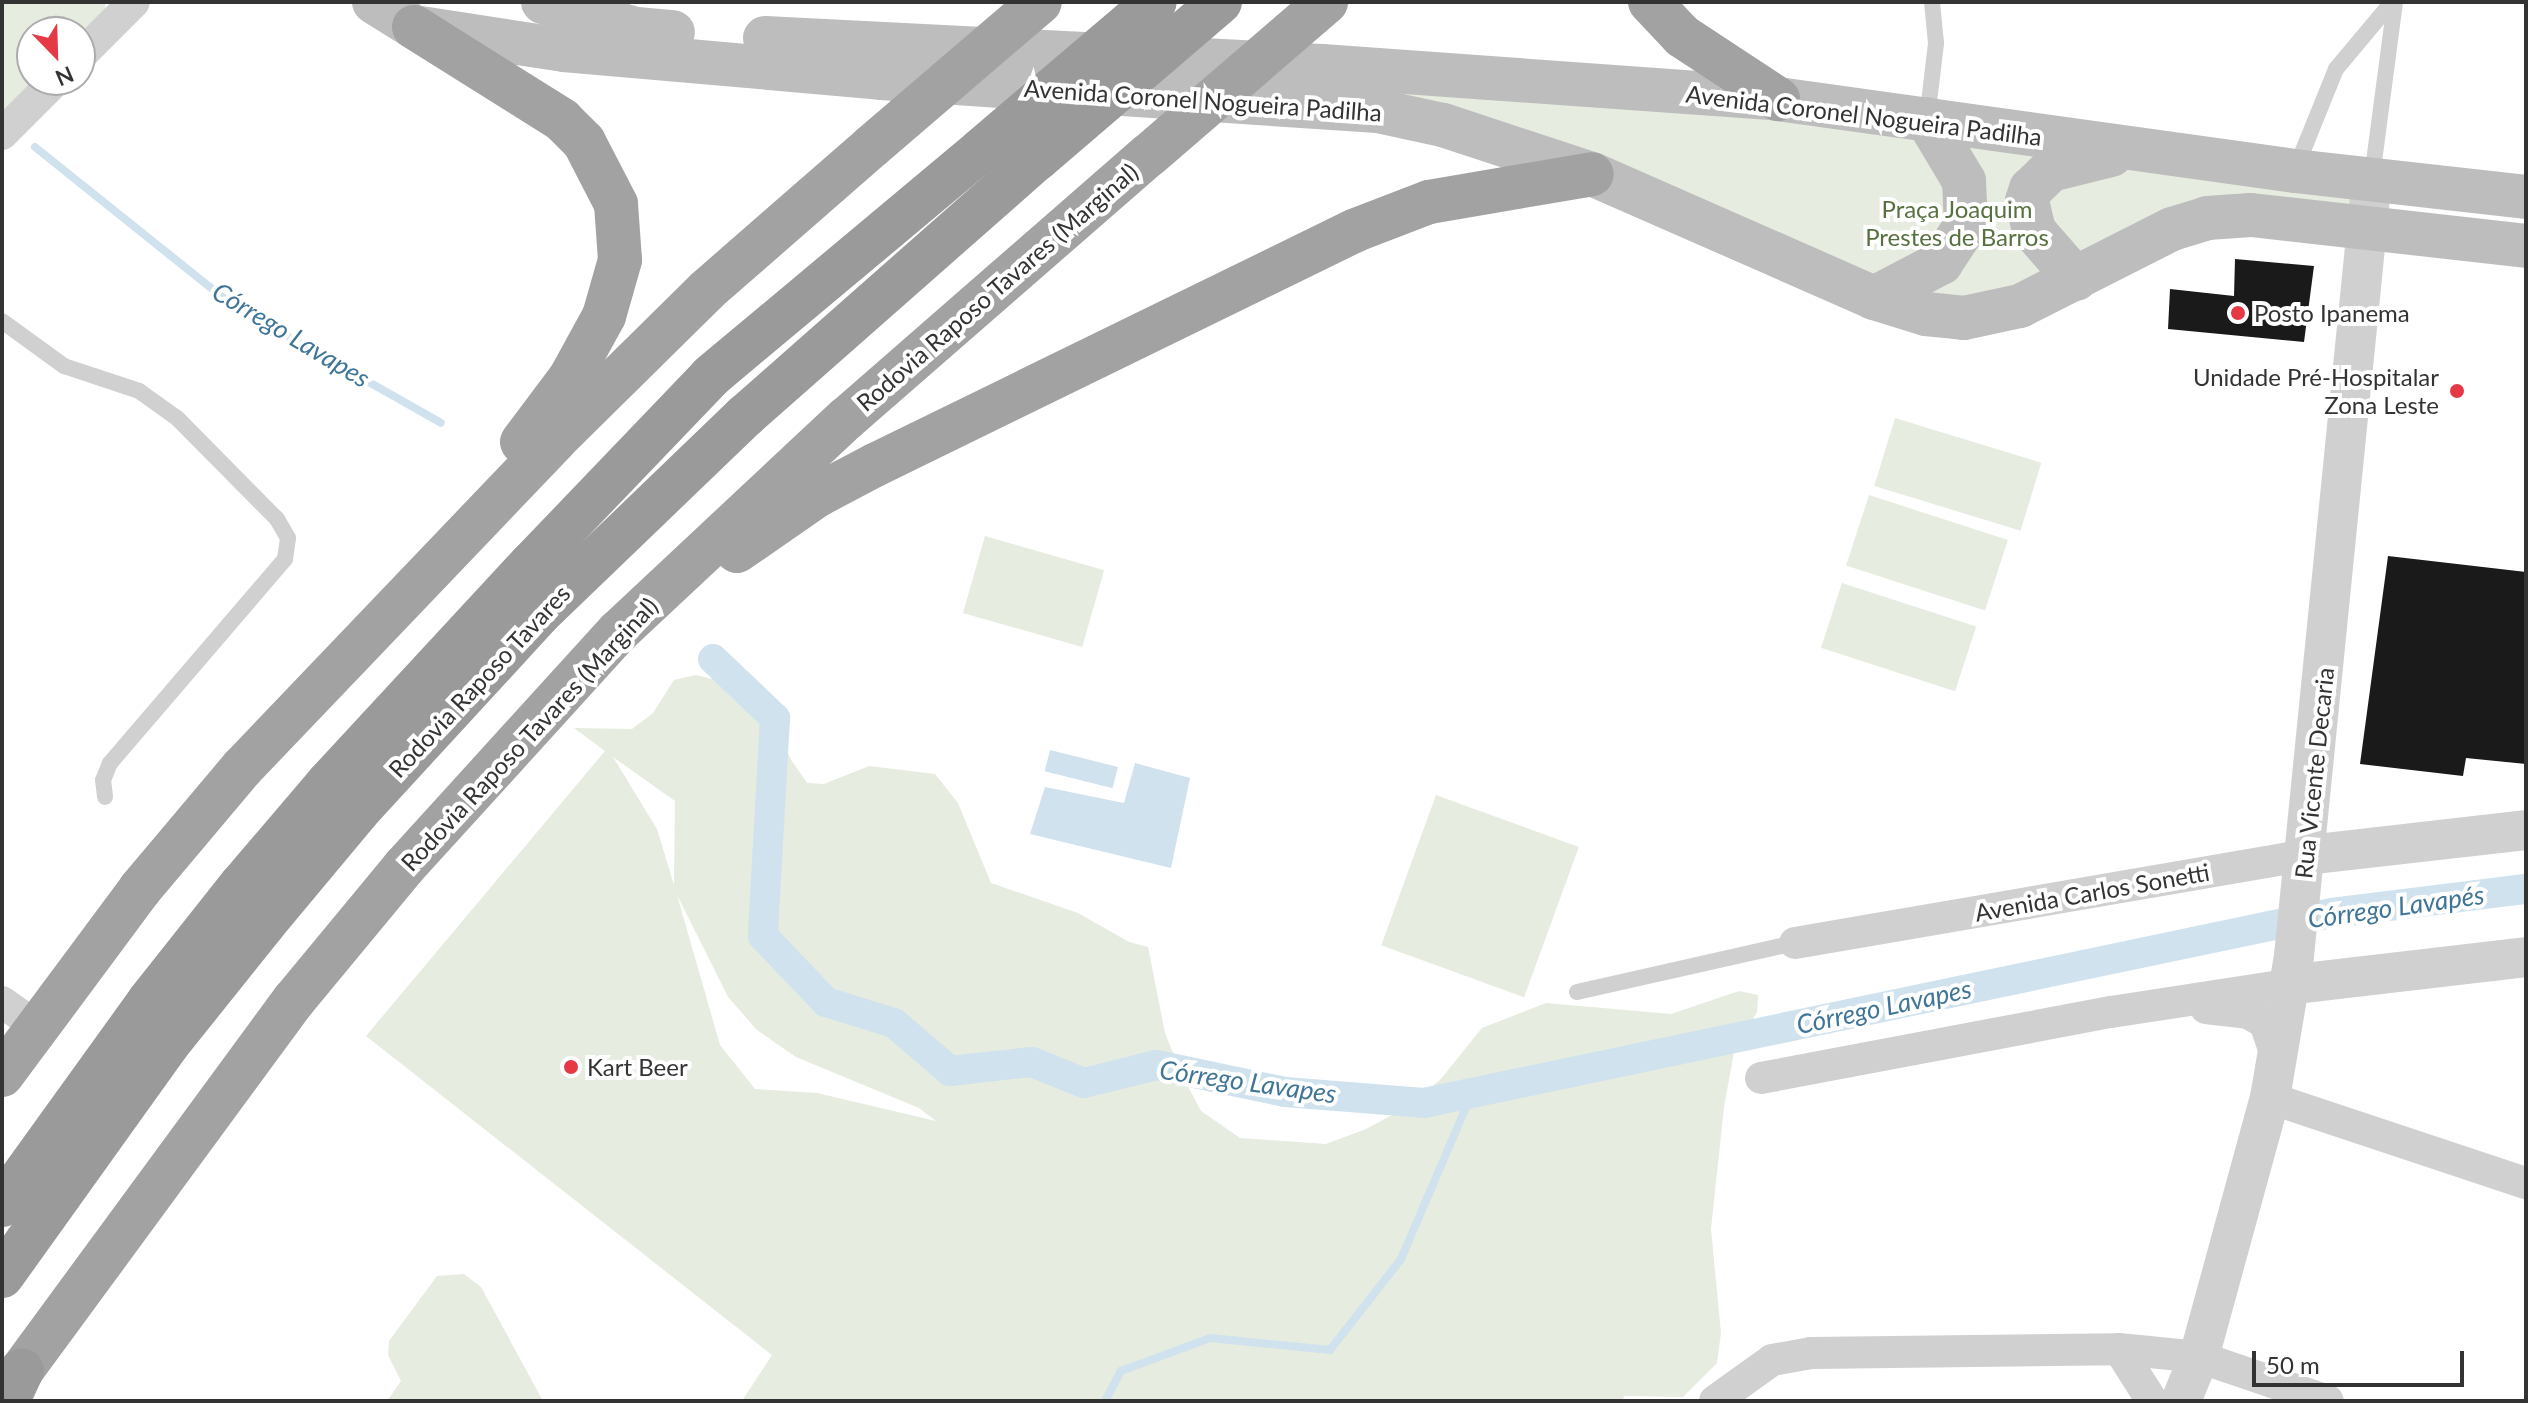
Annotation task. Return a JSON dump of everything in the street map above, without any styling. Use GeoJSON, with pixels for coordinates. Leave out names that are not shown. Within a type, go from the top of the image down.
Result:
{"type":"FeatureCollection","features":[{"type":"Feature","properties":{"kind":"highway"},"geometry":{"type":"LineString","coordinates":[[242,768],[554,441],[707,290],[1040,2]]}},
{"type":"Feature","properties":{"kind":"highway","name":"Rodovia Raposo Tavares"},"geometry":{"type":"LineString","coordinates":[[2,1205],[149,1001],[241,885],[328,783],[711,376],[1155,2]]}},
{"type":"Feature","properties":{"kind":"highway","name":"Rodovia Raposo Tavares"},"geometry":{"type":"LineString","coordinates":[[2,1276],[168,1044],[264,924],[358,811],[526,627],[745,416],[1220,2]]}},
{"type":"Feature","properties":{"kind":"highway","name":"Rodovia Raposo Tavares (Marginal)"},"geometry":{"type":"LineString","coordinates":[[12,1391],[294,1000],[404,867],[619,631],[847,418],[1326,2]]}},
{"type":"Feature","properties":{"kind":"highway"},"geometry":{"type":"LineString","coordinates":[[1650,2],[1682,36],[1778,99]]}},
{"type":"Feature","properties":{"kind":"highway"},"geometry":{"type":"LineString","coordinates":[[2,1075],[19,1014],[140,889],[524,440],[589,346],[617,284],[620,233],[616,204],[584,142],[528,95],[414,27]]}},
{"type":"Feature","properties":{"kind":"highway"},"geometry":{"type":"LineString","coordinates":[[619,631],[818,495],[1356,230],[1429,202],[1592,174]]}},
{"type":"Feature","properties":{"kind":"main road"},"geometry":{"type":"LineString","coordinates":[[374,2],[414,27]]}},
{"type":"Feature","properties":{"kind":"main road","name":"Avenida Coronel Nogueira Padilha"},"geometry":{"type":"LineString","coordinates":[[543,2],[636,29],[683,33],[1322,66],[1778,99],[2295,171],[2372,177],[2526,197]]}},
{"type":"Feature","properties":{"kind":"main road","name":"Avenida Coronel Nogueira Padilha"},"geometry":{"type":"LineString","coordinates":[[414,27],[564,50],[881,78],[1378,111],[1443,125],[1592,174],[1874,298],[1926,314],[1964,318],[2020,306],[2172,229],[2207,218],[2251,215],[2526,246]]}},
{"type":"Feature","properties":{"kind":"main road"},"geometry":{"type":"LineString","coordinates":[[1874,298],[1941,263],[1966,225],[1964,181],[1927,119]]}},
{"type":"Feature","properties":{"kind":"main road"},"geometry":{"type":"LineString","coordinates":[[2076,279],[2034,231],[2027,201],[2031,189],[2064,164],[2137,150]]}},
{"type":"Feature","properties":{"kind":"street"},"geometry":{"type":"LineString","coordinates":[[96,40],[134,2]]}},
{"type":"Feature","properties":{"kind":"street"},"geometry":{"type":"LineString","coordinates":[[2,134],[40,96]]}},
{"type":"Feature","properties":{"kind":"street"},"geometry":{"type":"LineString","coordinates":[[2367,227],[2372,177]]}},
{"type":"Feature","properties":{"kind":"street","name":"Rua Vicente Decaria"},"geometry":{"type":"LineString","coordinates":[[2181,1401],[2199,1357],[2270,1098],[2291,970],[2314,782],[2367,227]]}},
{"type":"Feature","properties":{"kind":"street","name":"Avenida Carlos Sonetti"},"geometry":{"type":"LineString","coordinates":[[2314,782],[2328,814],[2344,829],[2390,843]]}},
{"type":"Feature","properties":{"kind":"street","name":"Avenida Carlos Sonetti"},"geometry":{"type":"LineString","coordinates":[[1795,943],[2305,866],[2390,843],[2526,830]]}},
{"type":"Feature","properties":{"kind":"street"},"geometry":{"type":"LineString","coordinates":[[1761,1078],[2111,1012],[2291,970],[2526,957]]}},
{"type":"Feature","properties":{"kind":"street"},"geometry":{"type":"LineString","coordinates":[[2111,1012],[2219,1007],[2248,1013],[2265,1023],[2277,1057]]}},
{"type":"Feature","properties":{"kind":"street"},"geometry":{"type":"LineString","coordinates":[[2270,1098],[2526,1183]]}},
{"type":"Feature","properties":{"kind":"street"},"geometry":{"type":"LineString","coordinates":[[2119,1349],[2152,1401]]}},
{"type":"Feature","properties":{"kind":"street"},"geometry":{"type":"LineString","coordinates":[[1715,1401],[1772,1360],[1811,1353],[2119,1349],[2199,1357],[2328,1401]]}},
{"type":"Feature","properties":{"kind":"lane"},"geometry":{"type":"LineString","coordinates":[[1927,119],[1936,43],[1932,2]]}},
{"type":"Feature","properties":{"kind":"lane"},"geometry":{"type":"LineString","coordinates":[[2295,171],[2336,69],[2393,2]]}},
{"type":"Feature","properties":{"kind":"lane"},"geometry":{"type":"LineString","coordinates":[[2372,177],[2393,2]]}},
{"type":"Feature","properties":{"kind":"lane"},"geometry":{"type":"LineString","coordinates":[[2,321],[64,366],[139,391],[177,418],[277,519],[288,538],[285,559],[110,763],[103,780],[105,797]]}},
{"type":"Feature","properties":{"kind":"lane"},"geometry":{"type":"LineString","coordinates":[[1577,992],[1795,943]]}},
{"type":"Feature","properties":{"kind":"green space"},"geometry":{"type":"Polygon","coordinates":[[[2,2],[105,2],[106,14],[96,24],[96,16],[16,16],[16,96],[22,96],[2,115],[2,2]]]}},
{"type":"Feature","properties":{"kind":"green space","name":"Praça Joaquim Prestes de Barros"},"geometry":{"type":"Polygon","coordinates":[[[1275,76],[1710,105],[2360,193],[2357,210],[2291,203],[2035,282],[1946,303],[1275,76]]]}},
{"type":"Feature","properties":{"kind":"green space"},"geometry":{"type":"Polygon","coordinates":[[[1895,418],[2041,463],[2021,531],[1874,486],[1895,418]]]}},
{"type":"Feature","properties":{"kind":"green space"},"geometry":{"type":"Polygon","coordinates":[[[1869,495],[2008,540],[1985,610],[1846,565],[1869,495]]]}},
{"type":"Feature","properties":{"kind":"green space"},"geometry":{"type":"Polygon","coordinates":[[[985,536],[1104,570],[1082,647],[963,613],[985,536]]]}},
{"type":"Feature","properties":{"kind":"green space"},"geometry":{"type":"Polygon","coordinates":[[[1842,583],[1976,627],[1955,691],[1821,648],[1842,583]]]}},
{"type":"Feature","properties":{"kind":"green space"},"geometry":{"type":"Polygon","coordinates":[[[747,671],[763,691],[790,758],[807,783],[824,784],[869,766],[935,774],[958,803],[991,883],[1078,913],[1129,942],[1148,947],[1165,1033],[1181,1073],[1201,1111],[1240,1138],[1326,1144],[1366,1129],[1405,1108],[1440,1080],[1482,1028],[1546,1003],[1671,1014],[1739,991],[1758,995],[1757,1012],[1734,1052],[1724,1107],[1711,1229],[1721,1333],[1717,1363],[1683,1397],[1625,1396],[1621,1401],[742,1401],[772,1355],[366,1036],[605,751],[574,728],[632,729],[653,713],[674,680],[696,675],[733,684],[747,671]],[[613,757],[657,829],[674,885],[675,801],[613,757]],[[677,895],[720,1045],[755,1089],[817,1093],[936,1121],[919,1108],[796,1057],[757,1030],[728,997],[677,895]]]}},
{"type":"Feature","properties":{"kind":"green space"},"geometry":{"type":"Polygon","coordinates":[[[1436,795],[1579,847],[1524,997],[1381,945],[1436,795]]]}},
{"type":"Feature","properties":{"kind":"green space"},"geometry":{"type":"Polygon","coordinates":[[[464,1274],[481,1287],[543,1401],[387,1401],[401,1381],[388,1355],[389,1341],[437,1276],[464,1274]]]}},
{"type":"Feature","properties":{"kind":"water"},"geometry":{"type":"Polygon","coordinates":[[[1050,750],[1118,767],[1113,788],[1045,771],[1050,750]]]}},
{"type":"Feature","properties":{"kind":"water"},"geometry":{"type":"Polygon","coordinates":[[[1135,763],[1190,778],[1171,868],[1030,834],[1045,787],[1124,803],[1135,763]]]}},
{"type":"Feature","properties":{"kind":"building","name":"Posto Ipanema"},"geometry":{"type":"Polygon","coordinates":[[[2235,259],[2314,266],[2304,342],[2168,329],[2170,289],[2234,296],[2235,259]]]}},
{"type":"Feature","properties":{"kind":"building"},"geometry":{"type":"Polygon","coordinates":[[[2388,556],[2526,572],[2526,764],[2466,758],[2463,776],[2360,764],[2388,556]]]}},
{"type":"Feature","properties":{"kind":"waterway","name":"Córrego Lavapes"},"geometry":{"type":"LineString","coordinates":[[35,147],[231,304],[441,423]]}},
{"type":"Feature","properties":{"kind":"waterway","name":"Córrego Lavapes"},"geometry":{"type":"LineString","coordinates":[[713,659],[775,718],[763,936],[826,1002],[894,1023],[950,1071],[1032,1062],[1084,1083],[1156,1065],[1285,1092],[1424,1103],[2332,913],[2526,889]]}},
{"type":"Feature","properties":{"kind":"waterway"},"geometry":{"type":"LineString","coordinates":[[1105,1401],[1121,1371],[1210,1338],[1330,1350],[1401,1259],[1473,1091]]}},
{"type":"Feature","properties":{"kind":"place","name":"Posto Ipanema"},"geometry":{"type":"Point","coordinates":[2238,313]}},
{"type":"Feature","properties":{"kind":"place","name":"Unidade Pré-Hospitalar Zona Leste"},"geometry":{"type":"Point","coordinates":[2457,391]}},
{"type":"Feature","properties":{"kind":"place","name":"Kart Beer"},"geometry":{"type":"Point","coordinates":[571,1067]}},
{"type":"Feature","properties":{"kind":"water label","name":"Córrego Lavapés"},"geometry":{"type":"Point","coordinates":[2396,907]}}]}
